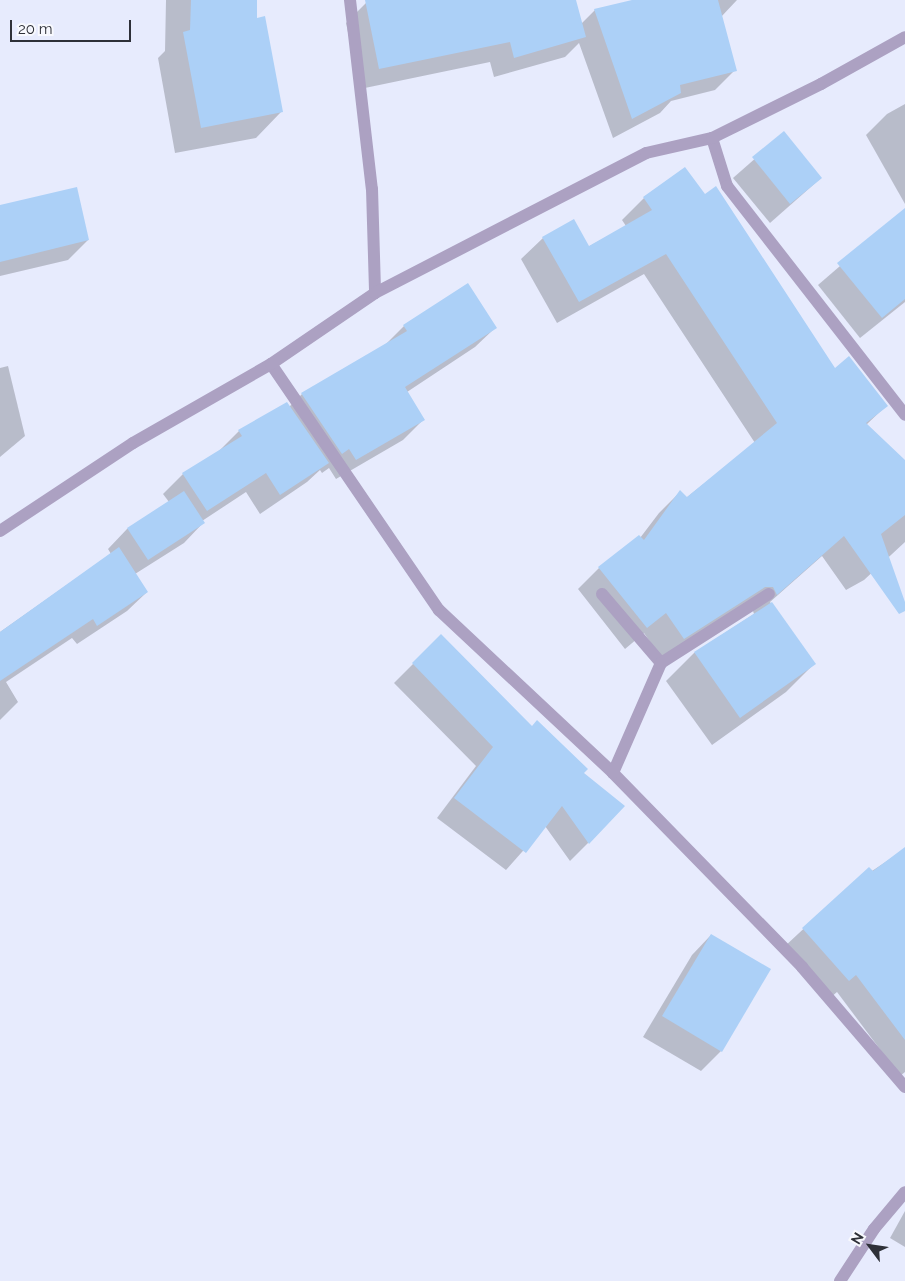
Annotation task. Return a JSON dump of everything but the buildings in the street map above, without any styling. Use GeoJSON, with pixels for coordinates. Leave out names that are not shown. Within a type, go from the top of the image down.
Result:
{"type":"FeatureCollection","features":[{"type":"Feature","properties":{"kind":"street"},"geometry":{"type":"LineString","coordinates":[[350,0],[372,190],[375,292]]}},
{"type":"Feature","properties":{"kind":"street"},"geometry":{"type":"LineString","coordinates":[[0,531],[133,443],[271,364],[375,292],[646,153],[712,138],[905,37]]}},
{"type":"Feature","properties":{"kind":"street"},"geometry":{"type":"LineString","coordinates":[[712,138],[727,186],[903,407]]}},
{"type":"Feature","properties":{"kind":"street"},"geometry":{"type":"LineString","coordinates":[[271,364],[439,610],[613,773],[802,967],[905,1087]]}},
{"type":"Feature","properties":{"kind":"street"},"geometry":{"type":"LineString","coordinates":[[602,594],[661,663]]}},
{"type":"Feature","properties":{"kind":"street"},"geometry":{"type":"LineString","coordinates":[[613,773],[661,663],[769,594]]}},
{"type":"Feature","properties":{"kind":"street"},"geometry":{"type":"LineString","coordinates":[[840,1281],[874,1229],[905,1192]]}}]}
